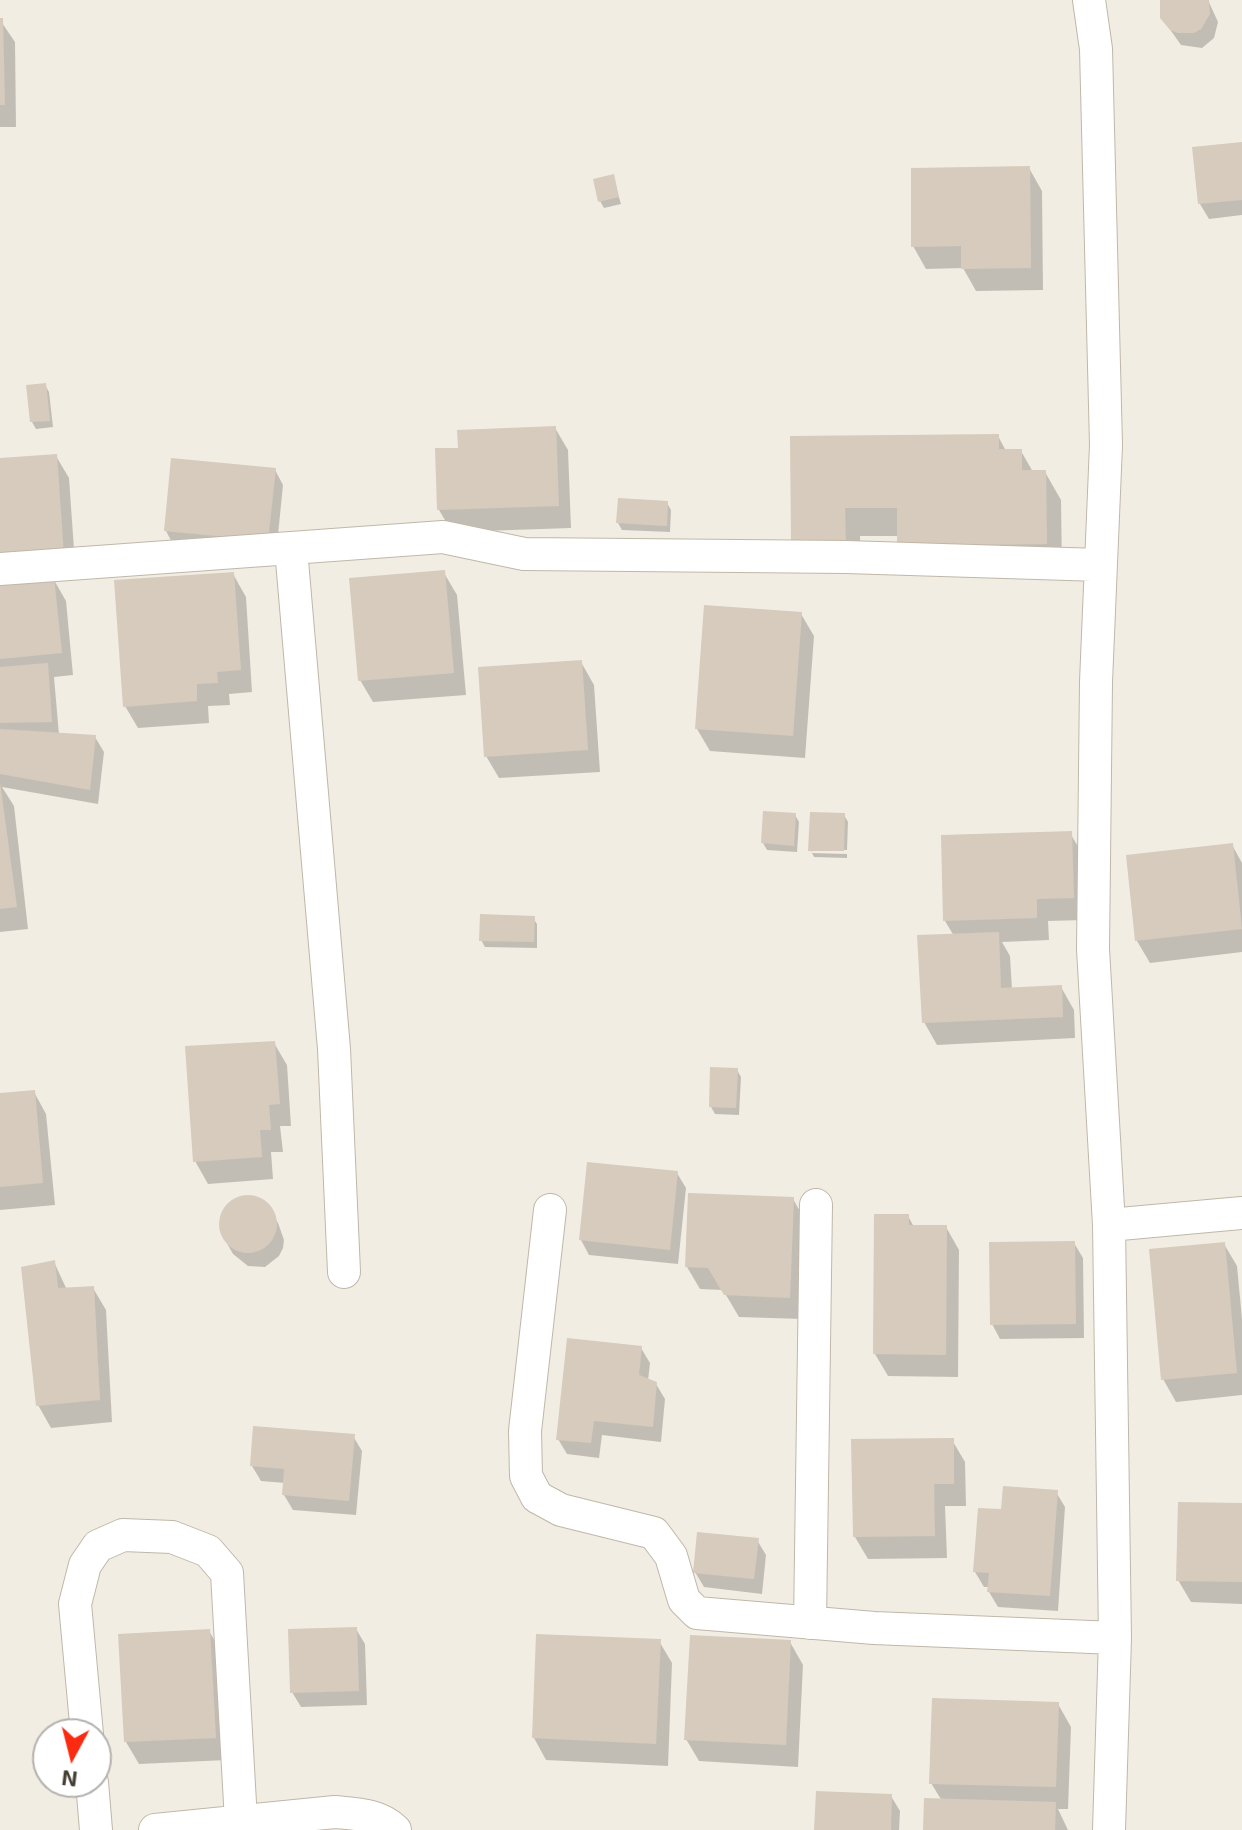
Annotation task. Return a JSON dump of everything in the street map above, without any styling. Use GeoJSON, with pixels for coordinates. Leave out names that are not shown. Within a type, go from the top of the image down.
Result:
{"type":"FeatureCollection","features":[{"type":"Feature","properties":{"kind":"street"},"geometry":{"type":"LineString","coordinates":[[1089,0],[1096,49],[1106,445],[1100,565],[1093,949],[1109,1225],[1115,1638],[1109,1830]]}},
{"type":"Feature","properties":{"kind":"street"},"geometry":{"type":"LineString","coordinates":[[0,569],[443,537],[524,554],[846,557],[1100,565]]}},
{"type":"Feature","properties":{"kind":"street"},"geometry":{"type":"LineString","coordinates":[[291,549],[334,1049],[344,1272]]}},
{"type":"Feature","properties":{"kind":"street"},"geometry":{"type":"LineString","coordinates":[[810,1623],[816,1205]]}},
{"type":"Feature","properties":{"kind":"street"},"geometry":{"type":"LineString","coordinates":[[550,1210],[525,1431],[526,1476],[537,1497],[561,1510],[654,1533],[671,1556],[684,1600],[697,1613],[981,1634],[1115,1638]]}},
{"type":"Feature","properties":{"kind":"street"},"geometry":{"type":"LineString","coordinates":[[1109,1225],[1242,1213]]}},
{"type":"Feature","properties":{"kind":"street"},"geometry":{"type":"LineString","coordinates":[[86,1718],[75,1604],[85,1565],[98,1546],[123,1535],[172,1537],[208,1551],[227,1573],[241,1821]]}},
{"type":"Feature","properties":{"kind":"street"},"geometry":{"type":"LineString","coordinates":[[93,1798],[96,1830]]}},
{"type":"Feature","properties":{"kind":"street"},"geometry":{"type":"LineString","coordinates":[[155,1830],[335,1812],[387,1822],[395,1830]]}},
{"type":"Feature","properties":{"kind":"building"},"geometry":{"type":"Polygon","coordinates":[[[1160,0],[1209,0],[1210,14],[1201,29],[1194,33],[1178,33],[1170,30],[1160,18],[1160,0]]]}},
{"type":"Feature","properties":{"kind":"building"},"geometry":{"type":"Polygon","coordinates":[[[0,18],[3,18],[5,105],[0,105],[0,18]]]}},
{"type":"Feature","properties":{"kind":"building"},"geometry":{"type":"Polygon","coordinates":[[[1242,142],[1242,200],[1198,204],[1192,147],[1242,142]]]}},
{"type":"Feature","properties":{"kind":"building"},"geometry":{"type":"Polygon","coordinates":[[[1030,166],[1031,268],[961,269],[961,246],[911,247],[911,168],[1030,166]]]}},
{"type":"Feature","properties":{"kind":"building"},"geometry":{"type":"Polygon","coordinates":[[[614,174],[619,197],[598,202],[593,179],[614,174]]]}},
{"type":"Feature","properties":{"kind":"building"},"geometry":{"type":"Polygon","coordinates":[[[46,383],[50,421],[30,422],[26,385],[46,383]]]}},
{"type":"Feature","properties":{"kind":"building"},"geometry":{"type":"Polygon","coordinates":[[[556,426],[559,506],[437,510],[435,448],[458,448],[457,430],[556,426]]]}},
{"type":"Feature","properties":{"kind":"building"},"geometry":{"type":"Polygon","coordinates":[[[999,434],[999,449],[1022,449],[1022,470],[1046,470],[1047,544],[897,546],[897,508],[845,508],[846,544],[791,544],[790,436],[999,434]]]}},
{"type":"Feature","properties":{"kind":"building"},"geometry":{"type":"Polygon","coordinates":[[[57,454],[64,556],[0,561],[0,458],[57,454]]]}},
{"type":"Feature","properties":{"kind":"building"},"geometry":{"type":"Polygon","coordinates":[[[171,458],[276,468],[268,541],[164,531],[171,458]]]}},
{"type":"Feature","properties":{"kind":"building"},"geometry":{"type":"Polygon","coordinates":[[[618,498],[668,501],[667,526],[616,523],[618,498]]]}},
{"type":"Feature","properties":{"kind":"building"},"geometry":{"type":"Polygon","coordinates":[[[445,570],[454,673],[358,681],[349,578],[445,570]]]}},
{"type":"Feature","properties":{"kind":"building"},"geometry":{"type":"Polygon","coordinates":[[[234,572],[241,670],[217,672],[218,683],[197,684],[197,701],[123,707],[114,580],[234,572]]]}},
{"type":"Feature","properties":{"kind":"building"},"geometry":{"type":"Polygon","coordinates":[[[54,577],[62,653],[0,659],[0,582],[54,577]]]}},
{"type":"Feature","properties":{"kind":"building"},"geometry":{"type":"Polygon","coordinates":[[[704,605],[802,612],[793,736],[695,729],[704,605]]]}},
{"type":"Feature","properties":{"kind":"building"},"geometry":{"type":"Polygon","coordinates":[[[582,660],[588,750],[484,757],[478,667],[582,660]]]}},
{"type":"Feature","properties":{"kind":"building"},"geometry":{"type":"Polygon","coordinates":[[[48,663],[52,722],[0,723],[0,667],[48,663]]]}},
{"type":"Feature","properties":{"kind":"building"},"geometry":{"type":"Polygon","coordinates":[[[0,729],[96,735],[90,790],[0,774],[0,729]]]}},
{"type":"Feature","properties":{"kind":"building"},"geometry":{"type":"Polygon","coordinates":[[[0,782],[17,907],[0,909],[0,782]]]}},
{"type":"Feature","properties":{"kind":"building"},"geometry":{"type":"Polygon","coordinates":[[[763,811],[796,813],[794,846],[761,843],[763,811]]]}},
{"type":"Feature","properties":{"kind":"building"},"geometry":{"type":"Polygon","coordinates":[[[810,812],[845,813],[844,851],[808,851],[810,812]]]}},
{"type":"Feature","properties":{"kind":"building"},"geometry":{"type":"Polygon","coordinates":[[[1072,831],[1074,898],[1037,899],[1037,918],[943,921],[941,835],[1072,831]]]}},
{"type":"Feature","properties":{"kind":"building"},"geometry":{"type":"Polygon","coordinates":[[[1233,843],[1242,929],[1135,941],[1126,855],[1233,843]]]}},
{"type":"Feature","properties":{"kind":"building"},"geometry":{"type":"Polygon","coordinates":[[[480,914],[535,916],[534,942],[479,941],[480,914]]]}},
{"type":"Feature","properties":{"kind":"building"},"geometry":{"type":"Polygon","coordinates":[[[999,932],[1001,988],[1062,985],[1063,1017],[922,1023],[917,935],[999,932]]]}},
{"type":"Feature","properties":{"kind":"building"},"geometry":{"type":"Polygon","coordinates":[[[275,1041],[280,1104],[269,1105],[271,1130],[260,1130],[262,1157],[193,1162],[185,1046],[275,1041]]]}},
{"type":"Feature","properties":{"kind":"building"},"geometry":{"type":"Polygon","coordinates":[[[710,1067],[738,1068],[736,1108],[709,1107],[710,1067]]]}},
{"type":"Feature","properties":{"kind":"building"},"geometry":{"type":"Polygon","coordinates":[[[35,1090],[43,1183],[0,1187],[0,1093],[35,1090]]]}},
{"type":"Feature","properties":{"kind":"building"},"geometry":{"type":"Polygon","coordinates":[[[587,1162],[678,1171],[670,1250],[579,1240],[587,1162]]]}},
{"type":"Feature","properties":{"kind":"building"},"geometry":{"type":"Polygon","coordinates":[[[688,1193],[794,1197],[790,1298],[724,1295],[708,1268],[685,1267],[688,1193]]]}},
{"type":"Feature","properties":{"kind":"building"},"geometry":{"type":"Polygon","coordinates":[[[248,1195],[259,1197],[268,1204],[275,1213],[275,1235],[268,1244],[259,1251],[248,1253],[237,1251],[228,1244],[221,1235],[219,1224],[221,1213],[228,1204],[237,1197],[248,1195]]]}},
{"type":"Feature","properties":{"kind":"building"},"geometry":{"type":"Polygon","coordinates":[[[874,1214],[909,1214],[909,1225],[947,1225],[946,1355],[873,1354],[874,1214]]]}},
{"type":"Feature","properties":{"kind":"building"},"geometry":{"type":"Polygon","coordinates":[[[1075,1241],[1076,1324],[990,1325],[989,1242],[1075,1241]]]}},
{"type":"Feature","properties":{"kind":"building"},"geometry":{"type":"Polygon","coordinates":[[[1225,1242],[1237,1373],[1161,1380],[1149,1249],[1225,1242]]]}},
{"type":"Feature","properties":{"kind":"building"},"geometry":{"type":"Polygon","coordinates":[[[55,1260],[58,1288],[94,1286],[100,1400],[36,1406],[21,1267],[55,1260]]]}},
{"type":"Feature","properties":{"kind":"building"},"geometry":{"type":"Polygon","coordinates":[[[567,1338],[642,1346],[639,1375],[657,1382],[653,1427],[594,1421],[591,1443],[556,1440],[567,1338]]]}},
{"type":"Feature","properties":{"kind":"building"},"geometry":{"type":"Polygon","coordinates":[[[253,1426],[355,1434],[349,1501],[282,1495],[284,1469],[250,1466],[253,1426]]]}},
{"type":"Feature","properties":{"kind":"building"},"geometry":{"type":"Polygon","coordinates":[[[954,1438],[954,1484],[934,1484],[935,1536],[853,1537],[851,1439],[954,1438]]]}},
{"type":"Feature","properties":{"kind":"building"},"geometry":{"type":"Polygon","coordinates":[[[1003,1486],[1058,1490],[1050,1596],[987,1592],[989,1573],[973,1572],[978,1508],[1001,1509],[1003,1486]]]}},
{"type":"Feature","properties":{"kind":"building"},"geometry":{"type":"Polygon","coordinates":[[[1178,1502],[1242,1503],[1242,1582],[1176,1581],[1178,1502]]]}},
{"type":"Feature","properties":{"kind":"building"},"geometry":{"type":"Polygon","coordinates":[[[697,1532],[759,1538],[754,1579],[693,1573],[697,1532]]]}},
{"type":"Feature","properties":{"kind":"building"},"geometry":{"type":"Polygon","coordinates":[[[357,1627],[359,1691],[290,1693],[288,1629],[357,1627]]]}},
{"type":"Feature","properties":{"kind":"building"},"geometry":{"type":"Polygon","coordinates":[[[210,1629],[216,1738],[124,1742],[118,1634],[210,1629]]]}},
{"type":"Feature","properties":{"kind":"building"},"geometry":{"type":"Polygon","coordinates":[[[536,1634],[661,1639],[656,1744],[532,1738],[536,1634]]]}},
{"type":"Feature","properties":{"kind":"building"},"geometry":{"type":"Polygon","coordinates":[[[690,1635],[791,1640],[786,1745],[684,1740],[690,1635]]]}},
{"type":"Feature","properties":{"kind":"building"},"geometry":{"type":"Polygon","coordinates":[[[932,1698],[1059,1702],[1056,1787],[929,1784],[932,1698]]]}},
{"type":"Feature","properties":{"kind":"building"},"geometry":{"type":"Polygon","coordinates":[[[816,1791],[892,1794],[891,1830],[814,1830],[816,1791]]]}},
{"type":"Feature","properties":{"kind":"building"},"geometry":{"type":"Polygon","coordinates":[[[924,1798],[1056,1802],[1055,1830],[923,1830],[924,1798]]]}}]}
